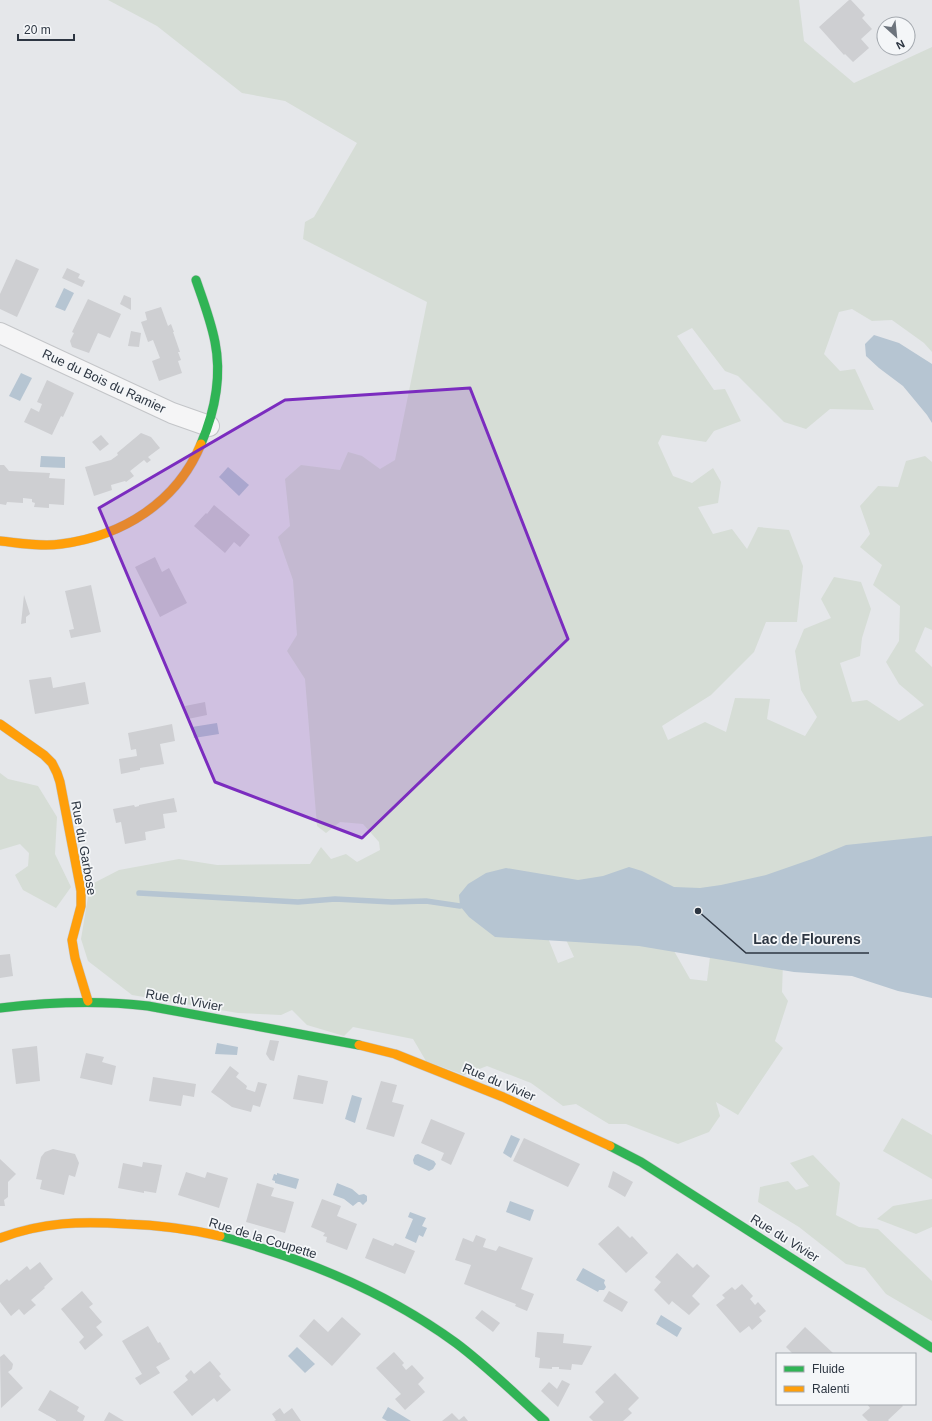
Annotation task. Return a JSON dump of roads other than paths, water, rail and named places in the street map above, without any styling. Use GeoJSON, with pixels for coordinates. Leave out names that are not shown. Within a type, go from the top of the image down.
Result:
{"type":"FeatureCollection","features":[{"type":"Feature","properties":{"kind":"street"},"geometry":{"type":"LineString","coordinates":[[0,541],[59,544],[82,541],[102,536],[122,528],[158,505],[174,490],[185,476],[195,460],[209,426],[216,399],[218,381],[218,361],[215,340],[196,280]]}},
{"type":"Feature","properties":{"kind":"street","name":"Rue du Bois du Ramier"},"geometry":{"type":"LineString","coordinates":[[0,333],[172,413],[209,426]]}},
{"type":"Feature","properties":{"kind":"street","name":"Rue du Garbose"},"geometry":{"type":"LineString","coordinates":[[0,724],[52,763],[60,782],[81,891],[81,906],[72,940],[75,958],[88,1001]]}},
{"type":"Feature","properties":{"kind":"street","name":"Rue du Vivier"},"geometry":{"type":"LineString","coordinates":[[0,1008],[50,1002],[119,1002],[346,1042],[395,1054],[503,1097],[619,1150],[641,1162],[932,1348]]}},
{"type":"Feature","properties":{"kind":"street","name":"Rue de la Coupette"},"geometry":{"type":"LineString","coordinates":[[0,1238],[24,1230],[62,1222],[138,1224],[178,1228],[203,1233],[230,1239],[290,1257],[331,1273],[382,1299],[442,1333],[480,1362],[545,1421]]}},
{"type":"Feature","properties":{"kind":"water"},"geometry":{"type":"Polygon","coordinates":[[[64,288],[74,293],[65,311],[55,307],[64,288]]]}},
{"type":"Feature","properties":{"kind":"water"},"geometry":{"type":"Polygon","coordinates":[[[874,335],[899,343],[932,364],[932,423],[903,386],[866,356],[865,344],[874,335]]]}},
{"type":"Feature","properties":{"kind":"water"},"geometry":{"type":"Polygon","coordinates":[[[21,373],[32,378],[20,401],[9,396],[21,373]]]}},
{"type":"Feature","properties":{"kind":"water"},"geometry":{"type":"Polygon","coordinates":[[[41,456],[65,457],[65,468],[40,467],[41,456]]]}},
{"type":"Feature","properties":{"kind":"water"},"geometry":{"type":"Polygon","coordinates":[[[228,467],[249,485],[239,496],[219,477],[228,467]]]}},
{"type":"Feature","properties":{"kind":"water"},"geometry":{"type":"Polygon","coordinates":[[[217,723],[219,734],[194,738],[192,727],[217,723]]]}},
{"type":"Feature","properties":{"kind":"water"},"geometry":{"type":"Polygon","coordinates":[[[932,836],[932,998],[898,991],[852,976],[794,972],[639,946],[495,937],[469,917],[460,906],[459,895],[468,884],[486,873],[506,868],[578,880],[603,876],[629,867],[642,871],[674,887],[700,888],[766,875],[846,845],[932,836]]]}},
{"type":"Feature","properties":{"kind":"water"},"geometry":{"type":"Polygon","coordinates":[[[217,1043],[238,1047],[237,1055],[215,1054],[217,1043]]]}},
{"type":"Feature","properties":{"kind":"water"},"geometry":{"type":"Polygon","coordinates":[[[352,1095],[362,1098],[355,1123],[345,1119],[352,1095]]]}},
{"type":"Feature","properties":{"kind":"water"},"geometry":{"type":"Polygon","coordinates":[[[511,1135],[520,1139],[511,1158],[503,1153],[511,1135]]]}},
{"type":"Feature","properties":{"kind":"water"},"geometry":{"type":"Polygon","coordinates":[[[418,1154],[434,1161],[436,1164],[433,1169],[429,1171],[414,1164],[413,1160],[415,1155],[418,1154]]]}},
{"type":"Feature","properties":{"kind":"water"},"geometry":{"type":"Polygon","coordinates":[[[277,1173],[299,1179],[296,1189],[275,1183],[275,1181],[272,1180],[274,1174],[277,1175],[277,1173]]]}},
{"type":"Feature","properties":{"kind":"water"},"geometry":{"type":"Polygon","coordinates":[[[337,1183],[352,1189],[359,1195],[364,1194],[367,1196],[367,1201],[363,1205],[358,1202],[353,1206],[344,1199],[333,1195],[337,1183]]]}},
{"type":"Feature","properties":{"kind":"water"},"geometry":{"type":"Polygon","coordinates":[[[510,1201],[534,1210],[530,1221],[506,1212],[510,1201]]]}},
{"type":"Feature","properties":{"kind":"water"},"geometry":{"type":"Polygon","coordinates":[[[410,1212],[426,1218],[422,1226],[427,1228],[423,1237],[419,1235],[416,1243],[405,1238],[413,1219],[408,1217],[410,1212]]]}},
{"type":"Feature","properties":{"kind":"water"},"geometry":{"type":"Polygon","coordinates":[[[583,1268],[605,1280],[604,1283],[606,1287],[604,1290],[599,1290],[598,1292],[576,1280],[583,1268]]]}},
{"type":"Feature","properties":{"kind":"water"},"geometry":{"type":"Polygon","coordinates":[[[661,1315],[682,1328],[677,1337],[656,1324],[661,1315]]]}},
{"type":"Feature","properties":{"kind":"water"},"geometry":{"type":"Polygon","coordinates":[[[297,1347],[315,1364],[305,1373],[288,1356],[297,1347]]]}},
{"type":"Feature","properties":{"kind":"water"},"geometry":{"type":"Polygon","coordinates":[[[388,1407],[411,1421],[387,1421],[382,1418],[388,1407]]]}},
{"type":"Feature","properties":{"kind":"waterway"},"geometry":{"type":"LineString","coordinates":[[139,893],[298,902],[335,899],[392,902],[426,901],[460,906]]}},
{"type":"Feature","properties":{"kind":"place","name":"Lac de Flourens"},"geometry":{"type":"Point","coordinates":[698,911]}}]}
